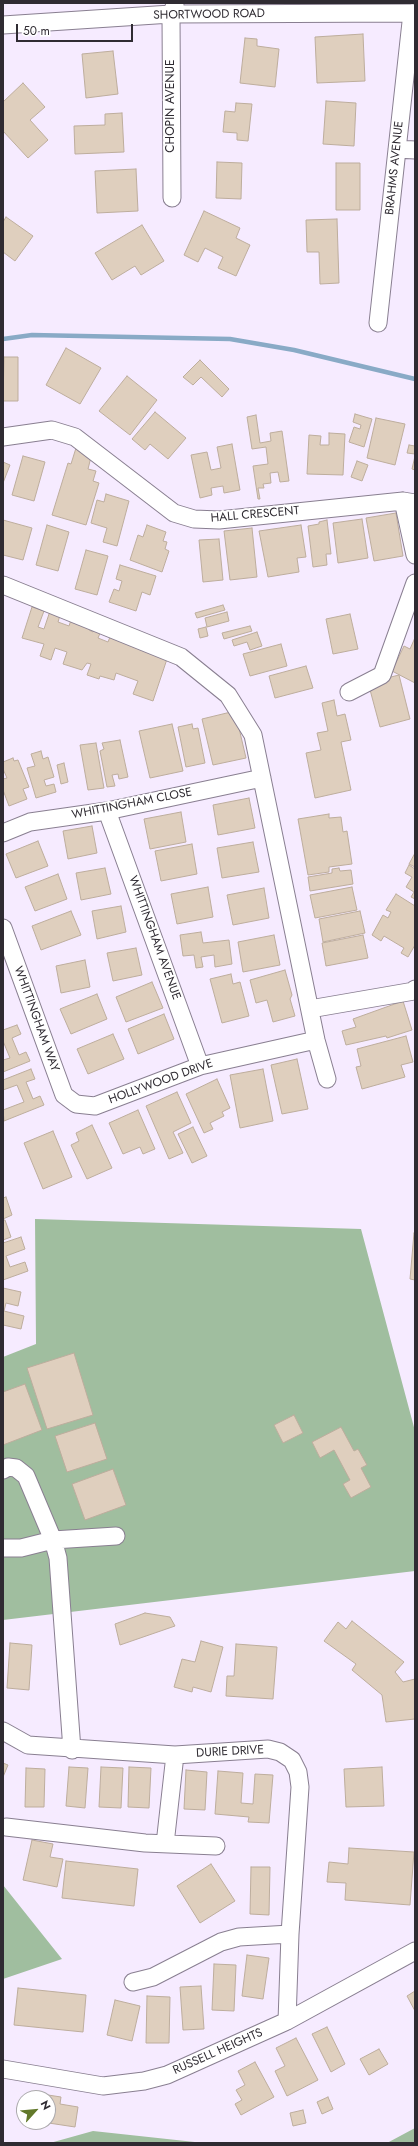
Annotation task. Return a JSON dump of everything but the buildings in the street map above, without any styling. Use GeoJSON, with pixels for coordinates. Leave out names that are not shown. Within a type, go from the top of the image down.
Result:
{"type":"FeatureCollection","features":[{"type":"Feature","properties":{"kind":"street","name":"SHORTWOOD ROAD"},"geometry":{"type":"LineString","coordinates":[[3,25],[173,9],[413,13]]}},
{"type":"Feature","properties":{"kind":"street","name":"CHOPIN AVENUE"},"geometry":{"type":"LineString","coordinates":[[172,198],[173,9]]}},
{"type":"Feature","properties":{"kind":"street","name":"BRAHMS AVENUE"},"geometry":{"type":"LineString","coordinates":[[378,323],[413,13]]}},
{"type":"Feature","properties":{"kind":"street"},"geometry":{"type":"LineString","coordinates":[[397,149],[415,150]]}},
{"type":"Feature","properties":{"kind":"street","name":"HALL CRESCENT"},"geometry":{"type":"LineString","coordinates":[[3,437],[52,430],[75,437],[174,513],[194,519],[219,520],[409,502]]}},
{"type":"Feature","properties":{"kind":"street"},"geometry":{"type":"LineString","coordinates":[[409,502],[415,555]]}},
{"type":"Feature","properties":{"kind":"street"},"geometry":{"type":"LineString","coordinates":[[349,692],[382,675],[415,583]]}},
{"type":"Feature","properties":{"kind":"street"},"geometry":{"type":"LineString","coordinates":[[3,586],[181,657],[228,696],[253,735],[316,1040],[327,1079]]}},
{"type":"Feature","properties":{"kind":"street","name":"WHITTINGHAM CLOSE"},"geometry":{"type":"LineString","coordinates":[[3,833],[30,822],[107,811],[262,778]]}},
{"type":"Feature","properties":{"kind":"street","name":"WHITTINGHAM AVENUE"},"geometry":{"type":"LineString","coordinates":[[107,811],[200,1066]]}},
{"type":"Feature","properties":{"kind":"street","name":"WHITTINGHAM WAY"},"geometry":{"type":"LineString","coordinates":[[3,928],[64,1095],[76,1104]]}},
{"type":"Feature","properties":{"kind":"street"},"geometry":{"type":"LineString","coordinates":[[310,1009],[414,991],[415,989]]}},
{"type":"Feature","properties":{"kind":"street","name":"HOLLYWOOD DRIVE"},"geometry":{"type":"LineString","coordinates":[[76,1104],[95,1106],[200,1066],[316,1040]]}},
{"type":"Feature","properties":{"kind":"street"},"geometry":{"type":"LineString","coordinates":[[3,1470],[8,1467],[16,1468],[26,1476],[53,1540],[58,1558],[61,1579],[72,1750]]}},
{"type":"Feature","properties":{"kind":"street"},"geometry":{"type":"LineString","coordinates":[[5,1544],[21,1548],[53,1540],[116,1536]]}},
{"type":"Feature","properties":{"kind":"street","name":"DURIE DRIVE"},"geometry":{"type":"LineString","coordinates":[[3,1731],[28,1746],[72,1750],[175,1755],[268,1749],[280,1752],[292,1760],[298,1772],[300,1787],[290,1934],[287,2020]]}},
{"type":"Feature","properties":{"kind":"street"},"geometry":{"type":"LineString","coordinates":[[165,1844],[175,1755]]}},
{"type":"Feature","properties":{"kind":"street"},"geometry":{"type":"LineString","coordinates":[[6,1827],[165,1844],[216,1846]]}},
{"type":"Feature","properties":{"kind":"street"},"geometry":{"type":"LineString","coordinates":[[133,1982],[153,1977],[221,1942],[239,1937],[290,1934]]}},
{"type":"Feature","properties":{"kind":"street","name":"RUSSELL HEIGHTS"},"geometry":{"type":"LineString","coordinates":[[3,2069],[103,2086],[144,2081],[167,2075],[287,2020],[415,1951]]}},
{"type":"Feature","properties":{"kind":"green space"},"geometry":{"type":"Polygon","coordinates":[[[35,1219],[361,1229],[415,1431],[415,1571],[3,1620],[3,1357],[36,1344],[35,1219]]]}},
{"type":"Feature","properties":{"kind":"green space"},"geometry":{"type":"Polygon","coordinates":[[[3,1885],[62,1959],[3,1979],[3,1885]]]}},
{"type":"Feature","properties":{"kind":"green space"},"geometry":{"type":"Polygon","coordinates":[[[415,2128],[415,2143],[387,2143],[415,2128]]]}},
{"type":"Feature","properties":{"kind":"green space"},"geometry":{"type":"Polygon","coordinates":[[[93,2131],[204,2143],[50,2143],[93,2131]]]}},
{"type":"Feature","properties":{"kind":"waterway"},"geometry":{"type":"LineString","coordinates":[[3,339],[32,335],[230,339],[294,350],[415,379]]}}]}
